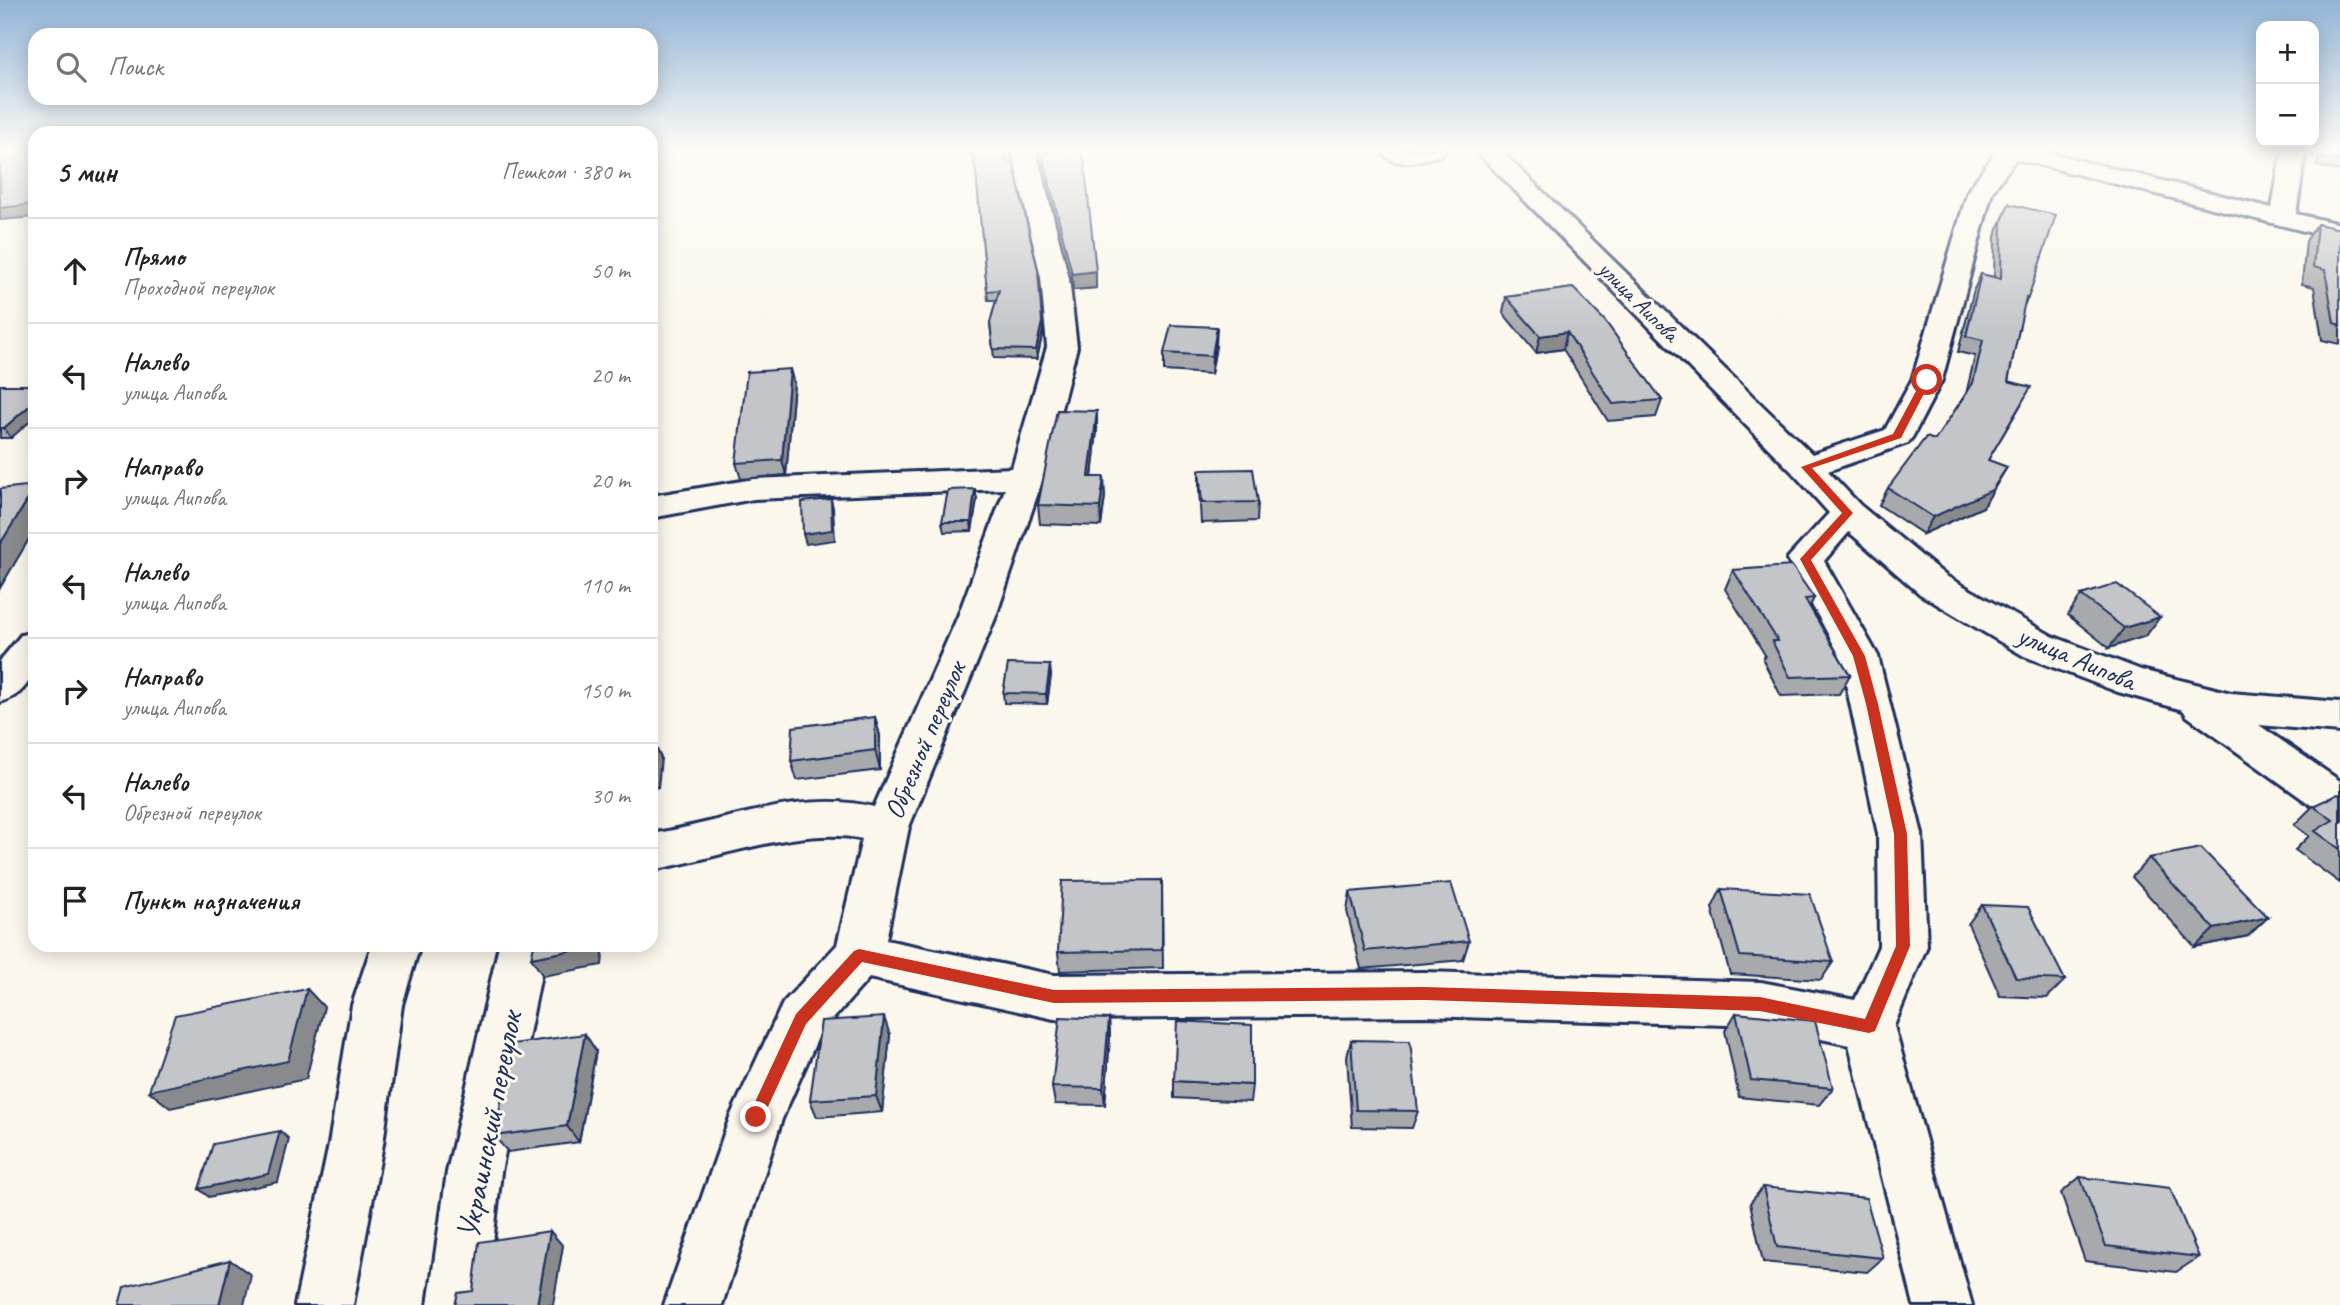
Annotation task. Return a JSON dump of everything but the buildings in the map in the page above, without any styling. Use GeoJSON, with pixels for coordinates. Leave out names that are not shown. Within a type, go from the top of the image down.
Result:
{"type":"FeatureCollection","features":[{"type":"Feature","properties":{"kind":"street","name":"Обрезной переулок"},"geometry":{"type":"LineString","coordinates":[[693,1305],[756,1117],[801,1019],[859,955],[887,827],[977,616],[1026,478],[1062,347],[1055,278],[1041,211]]}},
{"type":"Feature","properties":{"kind":"street","name":"улица Аипова"},"geometry":{"type":"LineString","coordinates":[[1548,211],[1806,467],[1848,513],[1933,585],[2038,646],[2132,682],[2231,708],[2340,717]]}},
{"type":"Feature","properties":{"kind":"street"},"geometry":{"type":"LineString","coordinates":[[1806,467],[1897,436],[1927,380],[1974,211]]}},
{"type":"Feature","properties":{"kind":"street"},"geometry":{"type":"LineString","coordinates":[[2258,211],[2340,232]]}},
{"type":"Feature","properties":{"kind":"street"},"geometry":{"type":"LineString","coordinates":[[2283,217],[2284,211]]}},
{"type":"Feature","properties":{"kind":"street"},"geometry":{"type":"LineString","coordinates":[[658,506],[754,489],[1026,478]]}},
{"type":"Feature","properties":{"kind":"street"},"geometry":{"type":"LineString","coordinates":[[1848,513],[1805,559],[1859,656],[1900,834],[1903,946],[1869,1026],[1943,1305]]}},
{"type":"Feature","properties":{"kind":"street"},"geometry":{"type":"LineString","coordinates":[[0,688],[28,654]]}},
{"type":"Feature","properties":{"kind":"street"},"geometry":{"type":"LineString","coordinates":[[2189,697],[2340,803]]}},
{"type":"Feature","properties":{"kind":"street"},"geometry":{"type":"LineString","coordinates":[[658,851],[684,848],[783,824],[841,818],[887,827]]}},
{"type":"Feature","properties":{"kind":"street"},"geometry":{"type":"LineString","coordinates":[[324,1305],[356,1144],[377,1005],[394,952]]}},
{"type":"Feature","properties":{"kind":"street","name":"Украинский переулок"},"geometry":{"type":"LineString","coordinates":[[457,1305],[474,1172],[521,952]]}},
{"type":"Feature","properties":{"kind":"street"},"geometry":{"type":"LineString","coordinates":[[859,955],[1054,997],[1424,993],[1760,1004],[1869,1026]]}},
{"type":"Feature","properties":{"kind":"route"},"geometry":{"type":"LineString","coordinates":[[756,1117],[801,1019],[859,955],[1054,997],[1424,993],[1760,1004],[1869,1026],[1903,946],[1900,834],[1859,656],[1805,559],[1848,513],[1806,467],[1897,436],[1927,380]]}}]}
